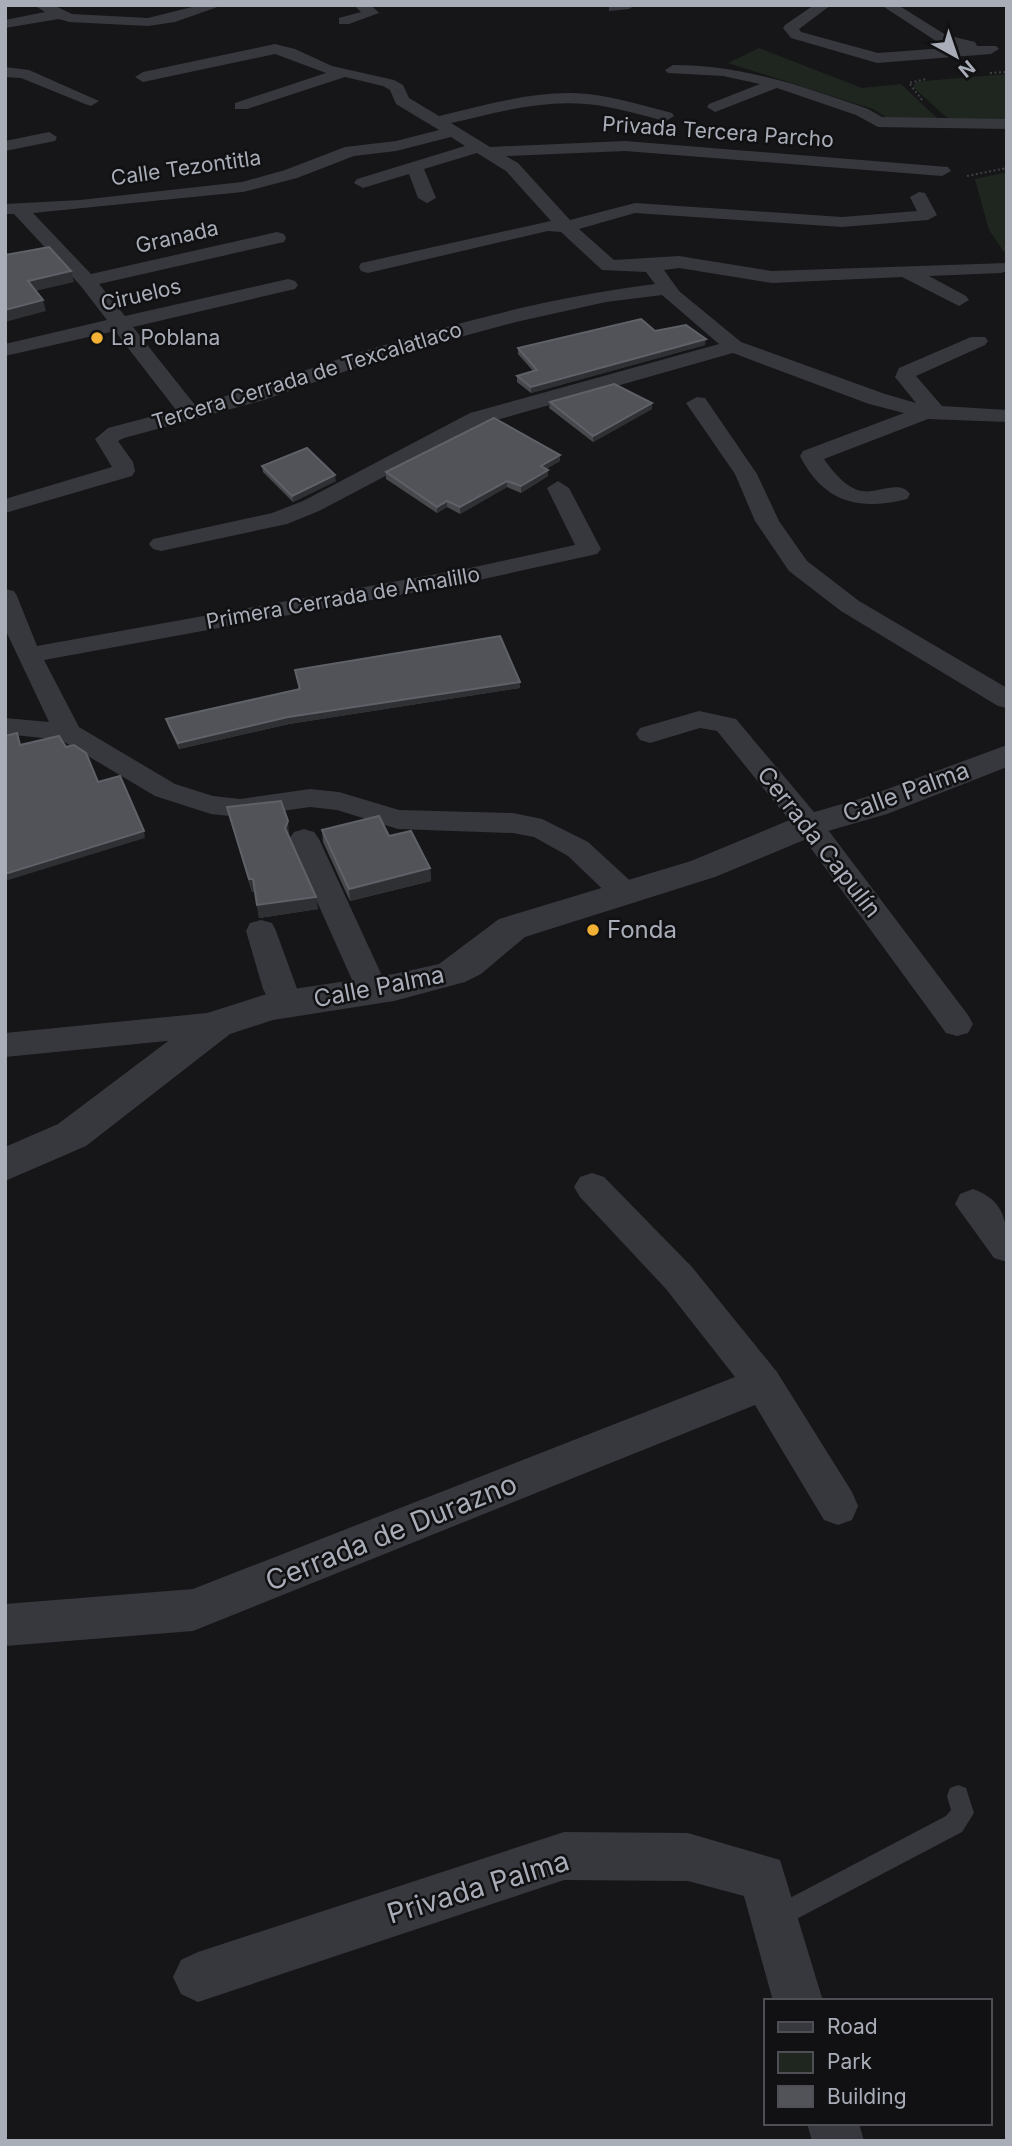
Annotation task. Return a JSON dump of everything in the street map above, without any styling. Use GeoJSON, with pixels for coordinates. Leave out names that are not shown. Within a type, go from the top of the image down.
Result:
{"type":"FeatureCollection","features":[{"type":"Feature","properties":{"kind":"street"},"geometry":{"type":"LineString","coordinates":[[42,5],[69,18],[160,21],[216,5]]}},
{"type":"Feature","properties":{"kind":"street"},"geometry":{"type":"LineString","coordinates":[[344,21],[372,13],[361,5]]}},
{"type":"Feature","properties":{"kind":"street"},"geometry":{"type":"LineString","coordinates":[[888,5],[941,38],[999,49]]}},
{"type":"Feature","properties":{"kind":"street"},"geometry":{"type":"LineString","coordinates":[[818,9],[792,24],[790,28],[796,35],[863,56],[999,49]]}},
{"type":"Feature","properties":{"kind":"street"},"geometry":{"type":"LineString","coordinates":[[5,24],[61,14]]}},
{"type":"Feature","properties":{"kind":"street"},"geometry":{"type":"LineString","coordinates":[[143,77],[268,50],[284,50],[323,68],[374,76],[397,88],[402,101],[512,167],[566,228],[609,266],[652,266],[679,262],[772,277],[1001,267]]}},
{"type":"Feature","properties":{"kind":"street"},"geometry":{"type":"LineString","coordinates":[[673,70],[706,68],[736,71],[862,112],[878,122],[1007,124]]}},
{"type":"Feature","properties":{"kind":"street"},"geometry":{"type":"LineString","coordinates":[[5,72],[24,73],[91,101]]}},
{"type":"Feature","properties":{"kind":"street"},"geometry":{"type":"LineString","coordinates":[[241,106],[346,72]]}},
{"type":"Feature","properties":{"kind":"street"},"geometry":{"type":"LineString","coordinates":[[715,107],[776,83]]}},
{"type":"Feature","properties":{"kind":"street","name":"Calle Tezontitla"},"geometry":{"type":"LineString","coordinates":[[12,209],[243,187],[292,174],[351,151],[396,146],[514,104],[554,99],[606,101],[666,117]]}},
{"type":"Feature","properties":{"kind":"street"},"geometry":{"type":"LineString","coordinates":[[5,146],[49,136]]}},
{"type":"Feature","properties":{"kind":"street","name":"Privada Tercera Parcho"},"geometry":{"type":"LineString","coordinates":[[363,183],[484,150],[625,146],[942,171]]}},
{"type":"Feature","properties":{"kind":"street"},"geometry":{"type":"LineString","coordinates":[[415,168],[427,198]]}},
{"type":"Feature","properties":{"kind":"street"},"geometry":{"type":"LineString","coordinates":[[742,217],[743,193]]}},
{"type":"Feature","properties":{"kind":"street"},"geometry":{"type":"LineString","coordinates":[[369,267],[548,226],[566,228],[593,221],[608,212],[635,208],[830,222],[902,219],[928,215],[919,197]]}},
{"type":"Feature","properties":{"kind":"street"},"geometry":{"type":"LineString","coordinates":[[12,209],[87,281],[189,412]]}},
{"type":"Feature","properties":{"kind":"street","name":"Granada"},"geometry":{"type":"LineString","coordinates":[[87,281],[276,238]]}},
{"type":"Feature","properties":{"kind":"street"},"geometry":{"type":"LineString","coordinates":[[652,266],[672,295],[734,346],[825,382],[931,413],[1007,416]]}},
{"type":"Feature","properties":{"kind":"street"},"geometry":{"type":"LineString","coordinates":[[907,272],[959,300]]}},
{"type":"Feature","properties":{"kind":"street","name":"Ciruelos"},"geometry":{"type":"LineString","coordinates":[[5,350],[288,285]]}},
{"type":"Feature","properties":{"kind":"street","name":"Tercera Cerrada de Texcalatlaco"},"geometry":{"type":"LineString","coordinates":[[5,506],[124,471],[122,462],[106,439],[189,412],[291,384],[376,354],[512,317],[606,296],[668,288]]}},
{"type":"Feature","properties":{"kind":"street"},"geometry":{"type":"LineString","coordinates":[[931,413],[905,377],[906,372],[978,341]]}},
{"type":"Feature","properties":{"kind":"street"},"geometry":{"type":"LineString","coordinates":[[161,544],[290,515],[478,418],[734,346]]}},
{"type":"Feature","properties":{"kind":"street"},"geometry":{"type":"LineString","coordinates":[[697,403],[746,474],[767,521],[798,566],[849,606],[1007,700]]}},
{"type":"Feature","properties":{"kind":"street"},"geometry":{"type":"LineString","coordinates":[[899,494],[862,500],[845,495],[815,464],[811,456],[931,413]]}},
{"type":"Feature","properties":{"kind":"street","name":"Primera Cerrada de Amalillo"},"geometry":{"type":"LineString","coordinates":[[28,655],[470,575],[590,549],[558,488]]}},
{"type":"Feature","properties":{"kind":"street"},"geometry":{"type":"LineString","coordinates":[[5,596],[28,655],[68,732]]}},
{"type":"Feature","properties":{"kind":"street","name":"Cerrada Capulín"},"geometry":{"type":"LineString","coordinates":[[650,734],[699,719],[726,725],[809,825],[957,1024]]}},
{"type":"Feature","properties":{"kind":"street"},"geometry":{"type":"LineString","coordinates":[[5,726],[68,732],[165,790],[211,805],[240,808],[310,798],[339,801],[398,819],[513,823],[542,829],[578,849],[626,894]]}},
{"type":"Feature","properties":{"kind":"street","name":"Calle Palma"},"geometry":{"type":"LineString","coordinates":[[5,1165],[72,1135],[217,1024],[240,1013],[373,991],[455,972],[494,939],[512,928],[703,869],[809,825],[875,806],[1007,755]]}},
{"type":"Feature","properties":{"kind":"street"},"geometry":{"type":"LineString","coordinates":[[304,839],[373,991]]}},
{"type":"Feature","properties":{"kind":"street"},"geometry":{"type":"LineString","coordinates":[[261,931],[279,989],[287,1005]]}},
{"type":"Feature","properties":{"kind":"street"},"geometry":{"type":"LineString","coordinates":[[5,1045],[217,1024]]}},
{"type":"Feature","properties":{"kind":"street"},"geometry":{"type":"LineString","coordinates":[[593,1187],[679,1278],[763,1384],[838,1506]]}},
{"type":"Feature","properties":{"kind":"street"},"geometry":{"type":"LineString","coordinates":[[973,1204],[1007,1247]]}},
{"type":"Feature","properties":{"kind":"street","name":"Cerrada de Durazno"},"geometry":{"type":"LineString","coordinates":[[5,1625],[193,1610],[763,1384]]}},
{"type":"Feature","properties":{"kind":"street","name":"Privada Palma"},"geometry":{"type":"LineString","coordinates":[[198,1977],[564,1856],[688,1857],[763,1877],[797,1999]]}},
{"type":"Feature","properties":{"kind":"lane"},"geometry":{"type":"LineString","coordinates":[[775,1919],[954,1824],[962,1813],[958,1796]]}},
{"type":"Feature","properties":{"kind":"path"},"geometry":{"type":"LineString","coordinates":[[982,74],[1007,72]]}},
{"type":"Feature","properties":{"kind":"path"},"geometry":{"type":"LineString","coordinates":[[931,78],[911,81],[909,87],[939,117],[968,125]]}},
{"type":"Feature","properties":{"kind":"path"},"geometry":{"type":"LineString","coordinates":[[964,177],[1007,168]]}},
{"type":"Feature","properties":{"kind":"green space"},"geometry":{"type":"Polygon","coordinates":[[[759,48],[862,88],[901,84],[937,118],[890,120],[873,109],[728,63],[759,48]]]}},
{"type":"Feature","properties":{"kind":"green space"},"geometry":{"type":"Polygon","coordinates":[[[1007,74],[1007,121],[960,121],[946,117],[913,87],[916,82],[1007,74]]]}},
{"type":"Feature","properties":{"kind":"green space"},"geometry":{"type":"Polygon","coordinates":[[[1007,172],[1007,251],[1004,252],[989,230],[975,179],[1007,172]]]}},
{"type":"Feature","properties":{"kind":"building"},"geometry":{"type":"Polygon","coordinates":[[[49,247],[71,271],[28,281],[43,300],[5,310],[5,255],[49,247]]]}},
{"type":"Feature","properties":{"kind":"building"},"geometry":{"type":"Polygon","coordinates":[[[641,319],[655,331],[686,325],[706,339],[531,387],[517,376],[537,370],[518,348],[641,319]]]}},
{"type":"Feature","properties":{"kind":"building"},"geometry":{"type":"Polygon","coordinates":[[[614,384],[652,403],[593,436],[550,402],[614,384]]]}},
{"type":"Feature","properties":{"kind":"building"},"geometry":{"type":"Polygon","coordinates":[[[494,418],[560,455],[541,466],[548,470],[521,486],[507,481],[460,507],[447,501],[437,507],[386,472],[494,418]]]}},
{"type":"Feature","properties":{"kind":"building"},"geometry":{"type":"Polygon","coordinates":[[[307,448],[335,475],[292,496],[262,466],[307,448]]]}},
{"type":"Feature","properties":{"kind":"building"},"geometry":{"type":"Polygon","coordinates":[[[500,636],[520,682],[288,717],[178,743],[166,719],[300,689],[295,670],[500,636]]]}},
{"type":"Feature","properties":{"kind":"building"},"geometry":{"type":"Polygon","coordinates":[[[17,733],[20,745],[59,736],[66,747],[74,745],[86,753],[98,782],[120,776],[144,831],[5,874],[5,736],[17,733]]]}},
{"type":"Feature","properties":{"kind":"building"},"geometry":{"type":"Polygon","coordinates":[[[281,801],[288,821],[285,828],[316,897],[257,905],[253,879],[249,879],[227,807],[281,801]]]}},
{"type":"Feature","properties":{"kind":"building"},"geometry":{"type":"Polygon","coordinates":[[[379,816],[389,836],[411,831],[430,868],[349,889],[322,830],[379,816]]]}},
{"type":"Feature","properties":{"kind":"place","name":"La Poblana"},"geometry":{"type":"Point","coordinates":[97,338]}},
{"type":"Feature","properties":{"kind":"place","name":"Fonda"},"geometry":{"type":"Point","coordinates":[593,930]}}]}
